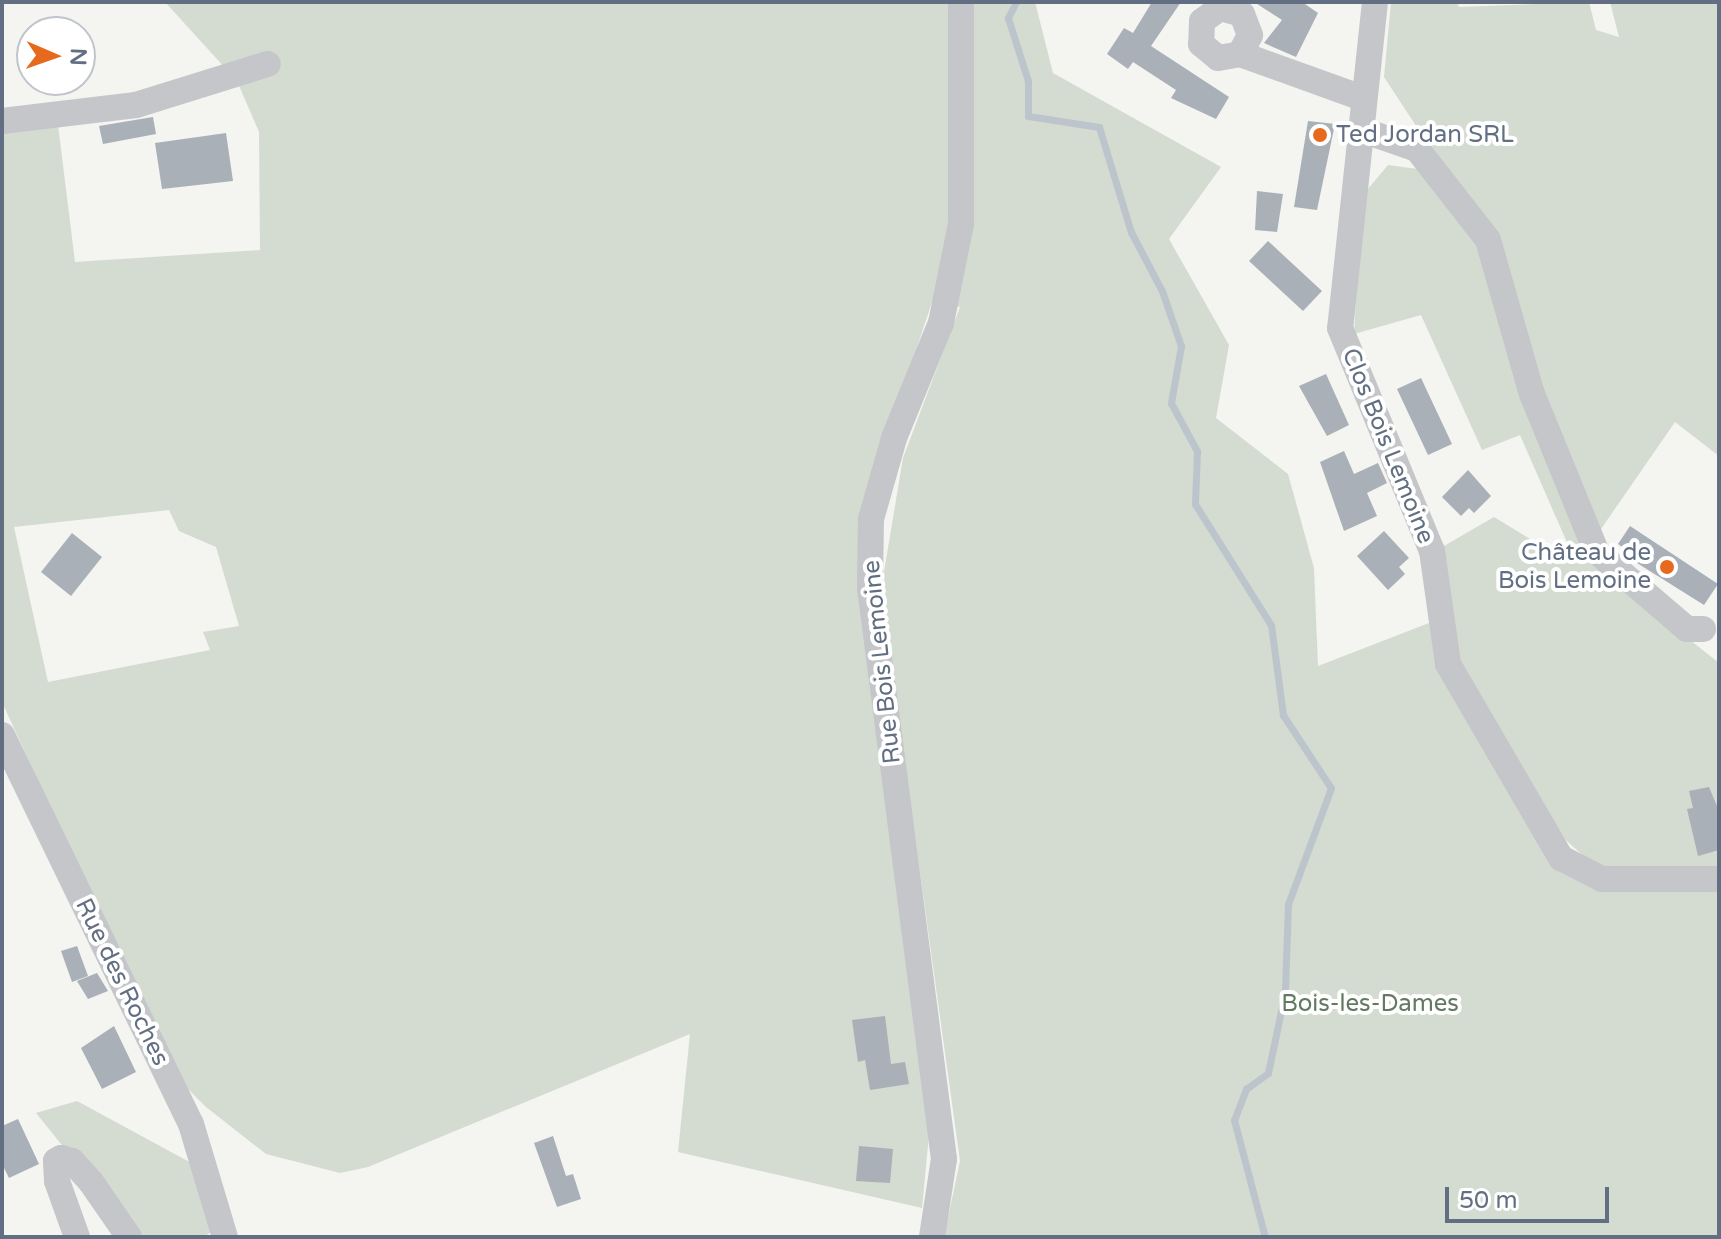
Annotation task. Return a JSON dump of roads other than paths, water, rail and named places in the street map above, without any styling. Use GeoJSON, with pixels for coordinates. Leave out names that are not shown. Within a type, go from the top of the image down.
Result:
{"type":"FeatureCollection","features":[{"type":"Feature","properties":{"kind":"street","name":"Rue Bois Lemoine"},"geometry":{"type":"LineString","coordinates":[[932,1237],[944,1159],[870,588],[871,519],[894,438],[941,323],[961,224],[961,2]]}},
{"type":"Feature","properties":{"kind":"street","name":"Clos Bois Lemoine"},"geometry":{"type":"LineString","coordinates":[[1375,2],[1362,98],[1362,130],[1340,328],[1432,551],[1448,664],[1561,858],[1602,879],[1719,879]]}},
{"type":"Feature","properties":{"kind":"street"},"geometry":{"type":"LineString","coordinates":[[1240,54],[1362,98]]}},
{"type":"Feature","properties":{"kind":"street"},"geometry":{"type":"LineString","coordinates":[[2,121],[136,105],[268,64]]}},
{"type":"Feature","properties":{"kind":"street"},"geometry":{"type":"LineString","coordinates":[[1362,130],[1417,149],[1488,240],[1532,394],[1596,551],[1687,629],[1703,629]]}},
{"type":"Feature","properties":{"kind":"street","name":"Rue des Roches"},"geometry":{"type":"LineString","coordinates":[[2,735],[191,1124],[225,1237]]}},
{"type":"Feature","properties":{"kind":"street"},"geometry":{"type":"LineString","coordinates":[[77,1237],[57,1181],[56,1161],[61,1158],[72,1161],[91,1182],[129,1237]]}},
{"type":"Feature","properties":{"kind":"waterway"},"geometry":{"type":"LineString","coordinates":[[1016,2],[1008,18],[1028,81],[1028,116],[1099,127],[1131,232],[1162,291],[1181,346],[1171,403],[1197,451],[1195,504],[1271,625],[1283,715],[1331,788],[1288,904],[1285,992],[1268,1073],[1246,1089],[1234,1120],[1265,1237]]}},
{"type":"Feature","properties":{"kind":"place","name":"Ted Jordan SRL"},"geometry":{"type":"Point","coordinates":[1320,135]}},
{"type":"Feature","properties":{"kind":"place","name":"Château de Bois Lemoine"},"geometry":{"type":"Point","coordinates":[1667,567]}},
{"type":"Feature","properties":{"kind":"park label","name":"Bois-les-Dames"},"geometry":{"type":"Point","coordinates":[1370,1004]}}]}
